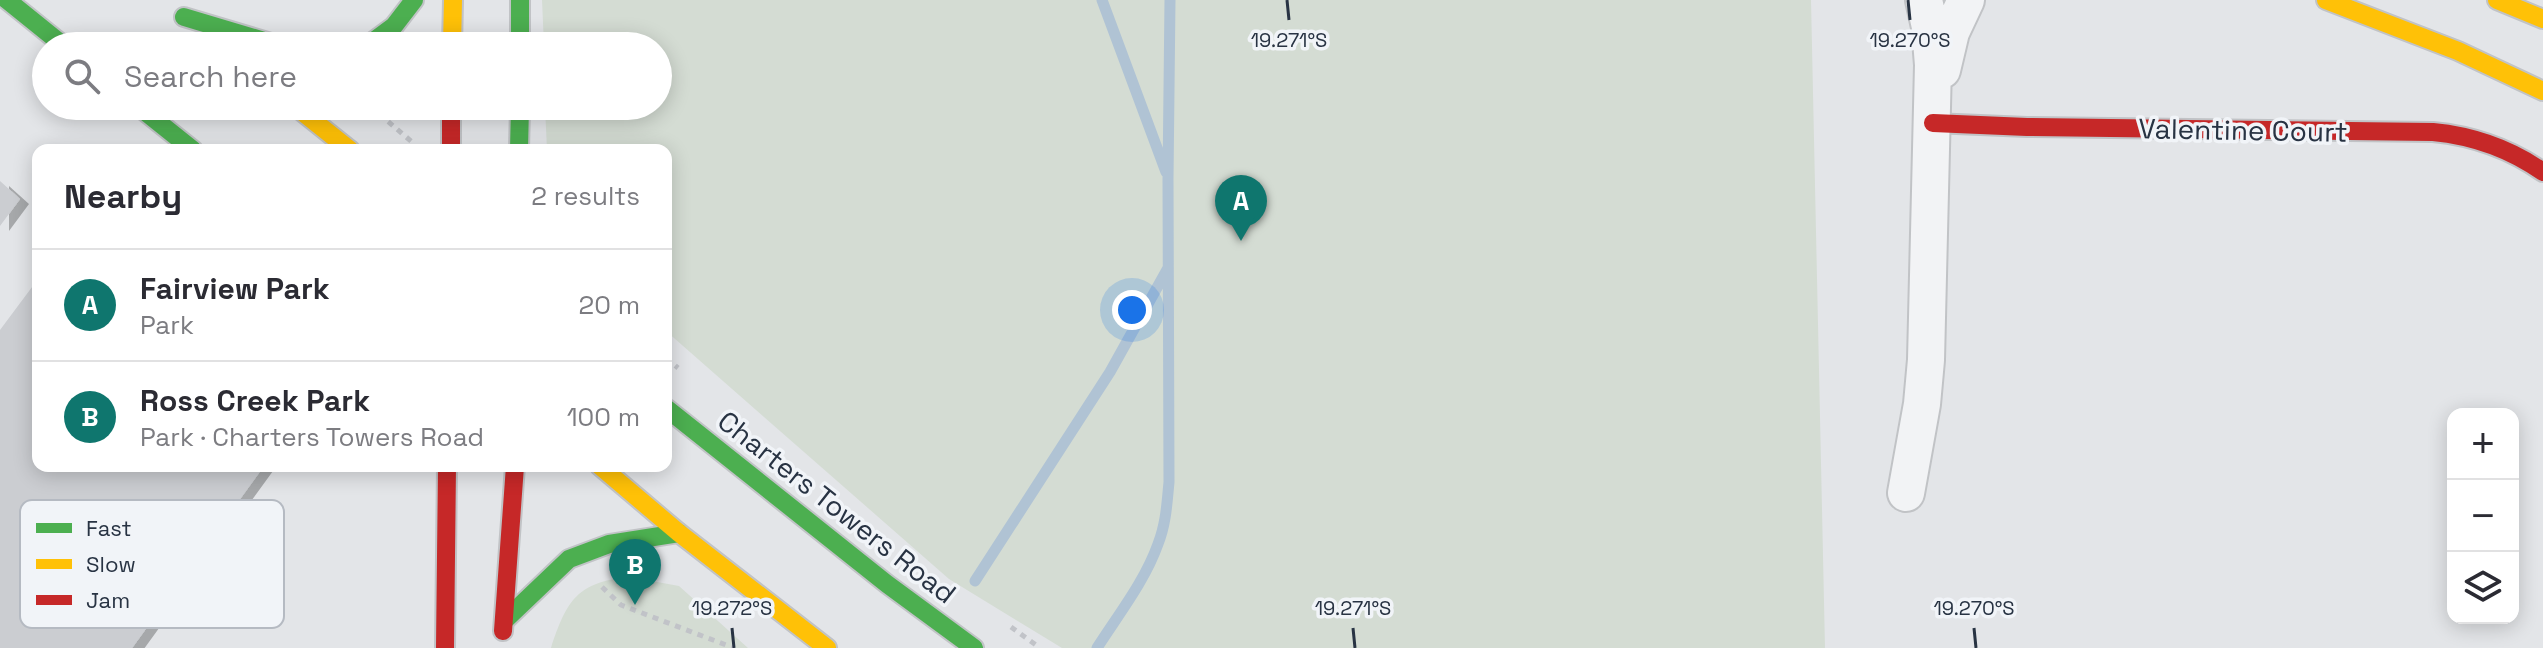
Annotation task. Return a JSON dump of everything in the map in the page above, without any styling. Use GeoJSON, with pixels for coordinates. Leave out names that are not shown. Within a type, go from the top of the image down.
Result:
{"type":"FeatureCollection","features":[{"type":"Feature","properties":{"kind":"main road"},"geometry":{"type":"LineString","coordinates":[[7,0],[47,32]]}},
{"type":"Feature","properties":{"kind":"main road"},"geometry":{"type":"LineString","coordinates":[[388,32],[414,0]]}},
{"type":"Feature","properties":{"kind":"main road"},"geometry":{"type":"LineString","coordinates":[[452,32],[453,0]]}},
{"type":"Feature","properties":{"kind":"main road"},"geometry":{"type":"LineString","coordinates":[[520,0],[520,32]]}},
{"type":"Feature","properties":{"kind":"main road"},"geometry":{"type":"LineString","coordinates":[[2326,0],[2458,51],[2543,91]]}},
{"type":"Feature","properties":{"kind":"main road"},"geometry":{"type":"LineString","coordinates":[[2497,0],[2543,19]]}},
{"type":"Feature","properties":{"kind":"main road"},"geometry":{"type":"LineString","coordinates":[[202,32],[178,13],[237,32]]}},
{"type":"Feature","properties":{"kind":"main road"},"geometry":{"type":"LineString","coordinates":[[156,120],[186,144]]}},
{"type":"Feature","properties":{"kind":"main road"},"geometry":{"type":"LineString","coordinates":[[312,120],[342,144]]}},
{"type":"Feature","properties":{"kind":"main road"},"geometry":{"type":"LineString","coordinates":[[451,120],[451,144]]}},
{"type":"Feature","properties":{"kind":"main road"},"geometry":{"type":"LineString","coordinates":[[519,144],[520,120]]}},
{"type":"Feature","properties":{"kind":"main road","name":"Valentine Court"},"geometry":{"type":"LineString","coordinates":[[1933,123],[2458,134],[2501,146],[2543,172]]}},
{"type":"Feature","properties":{"kind":"main road","name":"Charters Towers Road"},"geometry":{"type":"LineString","coordinates":[[672,413],[887,584],[974,648]]}},
{"type":"Feature","properties":{"kind":"main road"},"geometry":{"type":"LineString","coordinates":[[445,648],[447,472]]}},
{"type":"Feature","properties":{"kind":"main road"},"geometry":{"type":"LineString","coordinates":[[501,648],[515,472]]}},
{"type":"Feature","properties":{"kind":"main road"},"geometry":{"type":"LineString","coordinates":[[607,472],[679,533],[827,648]]}},
{"type":"Feature","properties":{"kind":"main road"},"geometry":{"type":"LineString","coordinates":[[504,621],[569,559],[607,544],[679,533]]}},
{"type":"Feature","properties":{"kind":"street"},"geometry":{"type":"LineString","coordinates":[[1906,493],[1925,374],[1933,123],[1932,46],[1924,0]]}},
{"type":"Feature","properties":{"kind":"street"},"geometry":{"type":"LineString","coordinates":[[1933,123],[1946,49],[1966,0]]}},
{"type":"Feature","properties":{"kind":"path"},"geometry":{"type":"LineString","coordinates":[[386,120],[412,143]]}},
{"type":"Feature","properties":{"kind":"path"},"geometry":{"type":"LineString","coordinates":[[599,583],[621,605],[734,648]]}},
{"type":"Feature","properties":{"kind":"shaded area"},"geometry":{"type":"Polygon","coordinates":[[[542,0],[1811,0],[1825,648],[1062,648],[949,579],[672,336],[672,144],[547,144],[546,120],[672,120],[672,32],[543,32],[542,0]]]}},
{"type":"Feature","properties":{"kind":"shaded area"},"geometry":{"type":"Polygon","coordinates":[[[630,577],[679,586],[748,648],[551,648],[563,617],[577,596],[598,583],[630,577]]]}},
{"type":"Feature","properties":{"kind":"building"},"geometry":{"type":"Polygon","coordinates":[[[0,181],[20,199],[0,226],[0,181]]]}},
{"type":"Feature","properties":{"kind":"building"},"geometry":{"type":"Polygon","coordinates":[[[32,287],[32,472],[260,472],[239,500],[20,500],[20,628],[147,628],[132,648],[0,648],[0,330],[32,287]]]}},
{"type":"Feature","properties":{"kind":"waterway"},"geometry":{"type":"LineString","coordinates":[[1102,0],[1166,172]]}},
{"type":"Feature","properties":{"kind":"waterway"},"geometry":{"type":"LineString","coordinates":[[1097,648],[1153,558],[1167,506],[1170,0]]}},
{"type":"Feature","properties":{"kind":"waterway"},"geometry":{"type":"LineString","coordinates":[[975,581],[1110,372],[1168,268]]}},
{"type":"Feature","properties":{"kind":"traffic: fast"},"geometry":{"type":"LineString","coordinates":[[7,0],[47,32]]}},
{"type":"Feature","properties":{"kind":"traffic: fast"},"geometry":{"type":"LineString","coordinates":[[386,32],[414,0]]}},
{"type":"Feature","properties":{"kind":"traffic: fast"},"geometry":{"type":"LineString","coordinates":[[520,0],[520,32]]}},
{"type":"Feature","properties":{"kind":"traffic: fast"},"geometry":{"type":"LineString","coordinates":[[184,17],[234,32]]}},
{"type":"Feature","properties":{"kind":"traffic: fast"},"geometry":{"type":"LineString","coordinates":[[156,120],[186,144]]}},
{"type":"Feature","properties":{"kind":"traffic: fast"},"geometry":{"type":"LineString","coordinates":[[519,144],[520,120]]}},
{"type":"Feature","properties":{"kind":"traffic: fast"},"geometry":{"type":"LineString","coordinates":[[672,413],[887,584],[974,648]]}},
{"type":"Feature","properties":{"kind":"traffic: fast"},"geometry":{"type":"LineString","coordinates":[[504,621],[569,559],[609,544],[679,533]]}},
{"type":"Feature","properties":{"kind":"traffic: slow"},"geometry":{"type":"LineString","coordinates":[[452,32],[453,0]]}},
{"type":"Feature","properties":{"kind":"traffic: slow"},"geometry":{"type":"LineString","coordinates":[[2326,0],[2458,51],[2543,91]]}},
{"type":"Feature","properties":{"kind":"traffic: slow"},"geometry":{"type":"LineString","coordinates":[[2497,0],[2543,19]]}},
{"type":"Feature","properties":{"kind":"traffic: slow"},"geometry":{"type":"LineString","coordinates":[[312,120],[342,144]]}},
{"type":"Feature","properties":{"kind":"traffic: slow"},"geometry":{"type":"LineString","coordinates":[[607,472],[679,533],[827,648]]}},
{"type":"Feature","properties":{"kind":"traffic: jam"},"geometry":{"type":"LineString","coordinates":[[451,120],[451,144]]}},
{"type":"Feature","properties":{"kind":"traffic: jam"},"geometry":{"type":"LineString","coordinates":[[1933,123],[2433,132],[2491,144],[2543,172]]}},
{"type":"Feature","properties":{"kind":"traffic: jam"},"geometry":{"type":"LineString","coordinates":[[445,648],[447,472]]}},
{"type":"Feature","properties":{"kind":"traffic: jam"},"geometry":{"type":"LineString","coordinates":[[503,631],[515,472]]}},
{"type":"Feature","properties":{"kind":"place","name":"Fairview Park"},"geometry":{"type":"Point","coordinates":[1241,241]}},
{"type":"Feature","properties":{"kind":"place","name":"Ross Creek Park"},"geometry":{"type":"Point","coordinates":[635,605]}}]}
